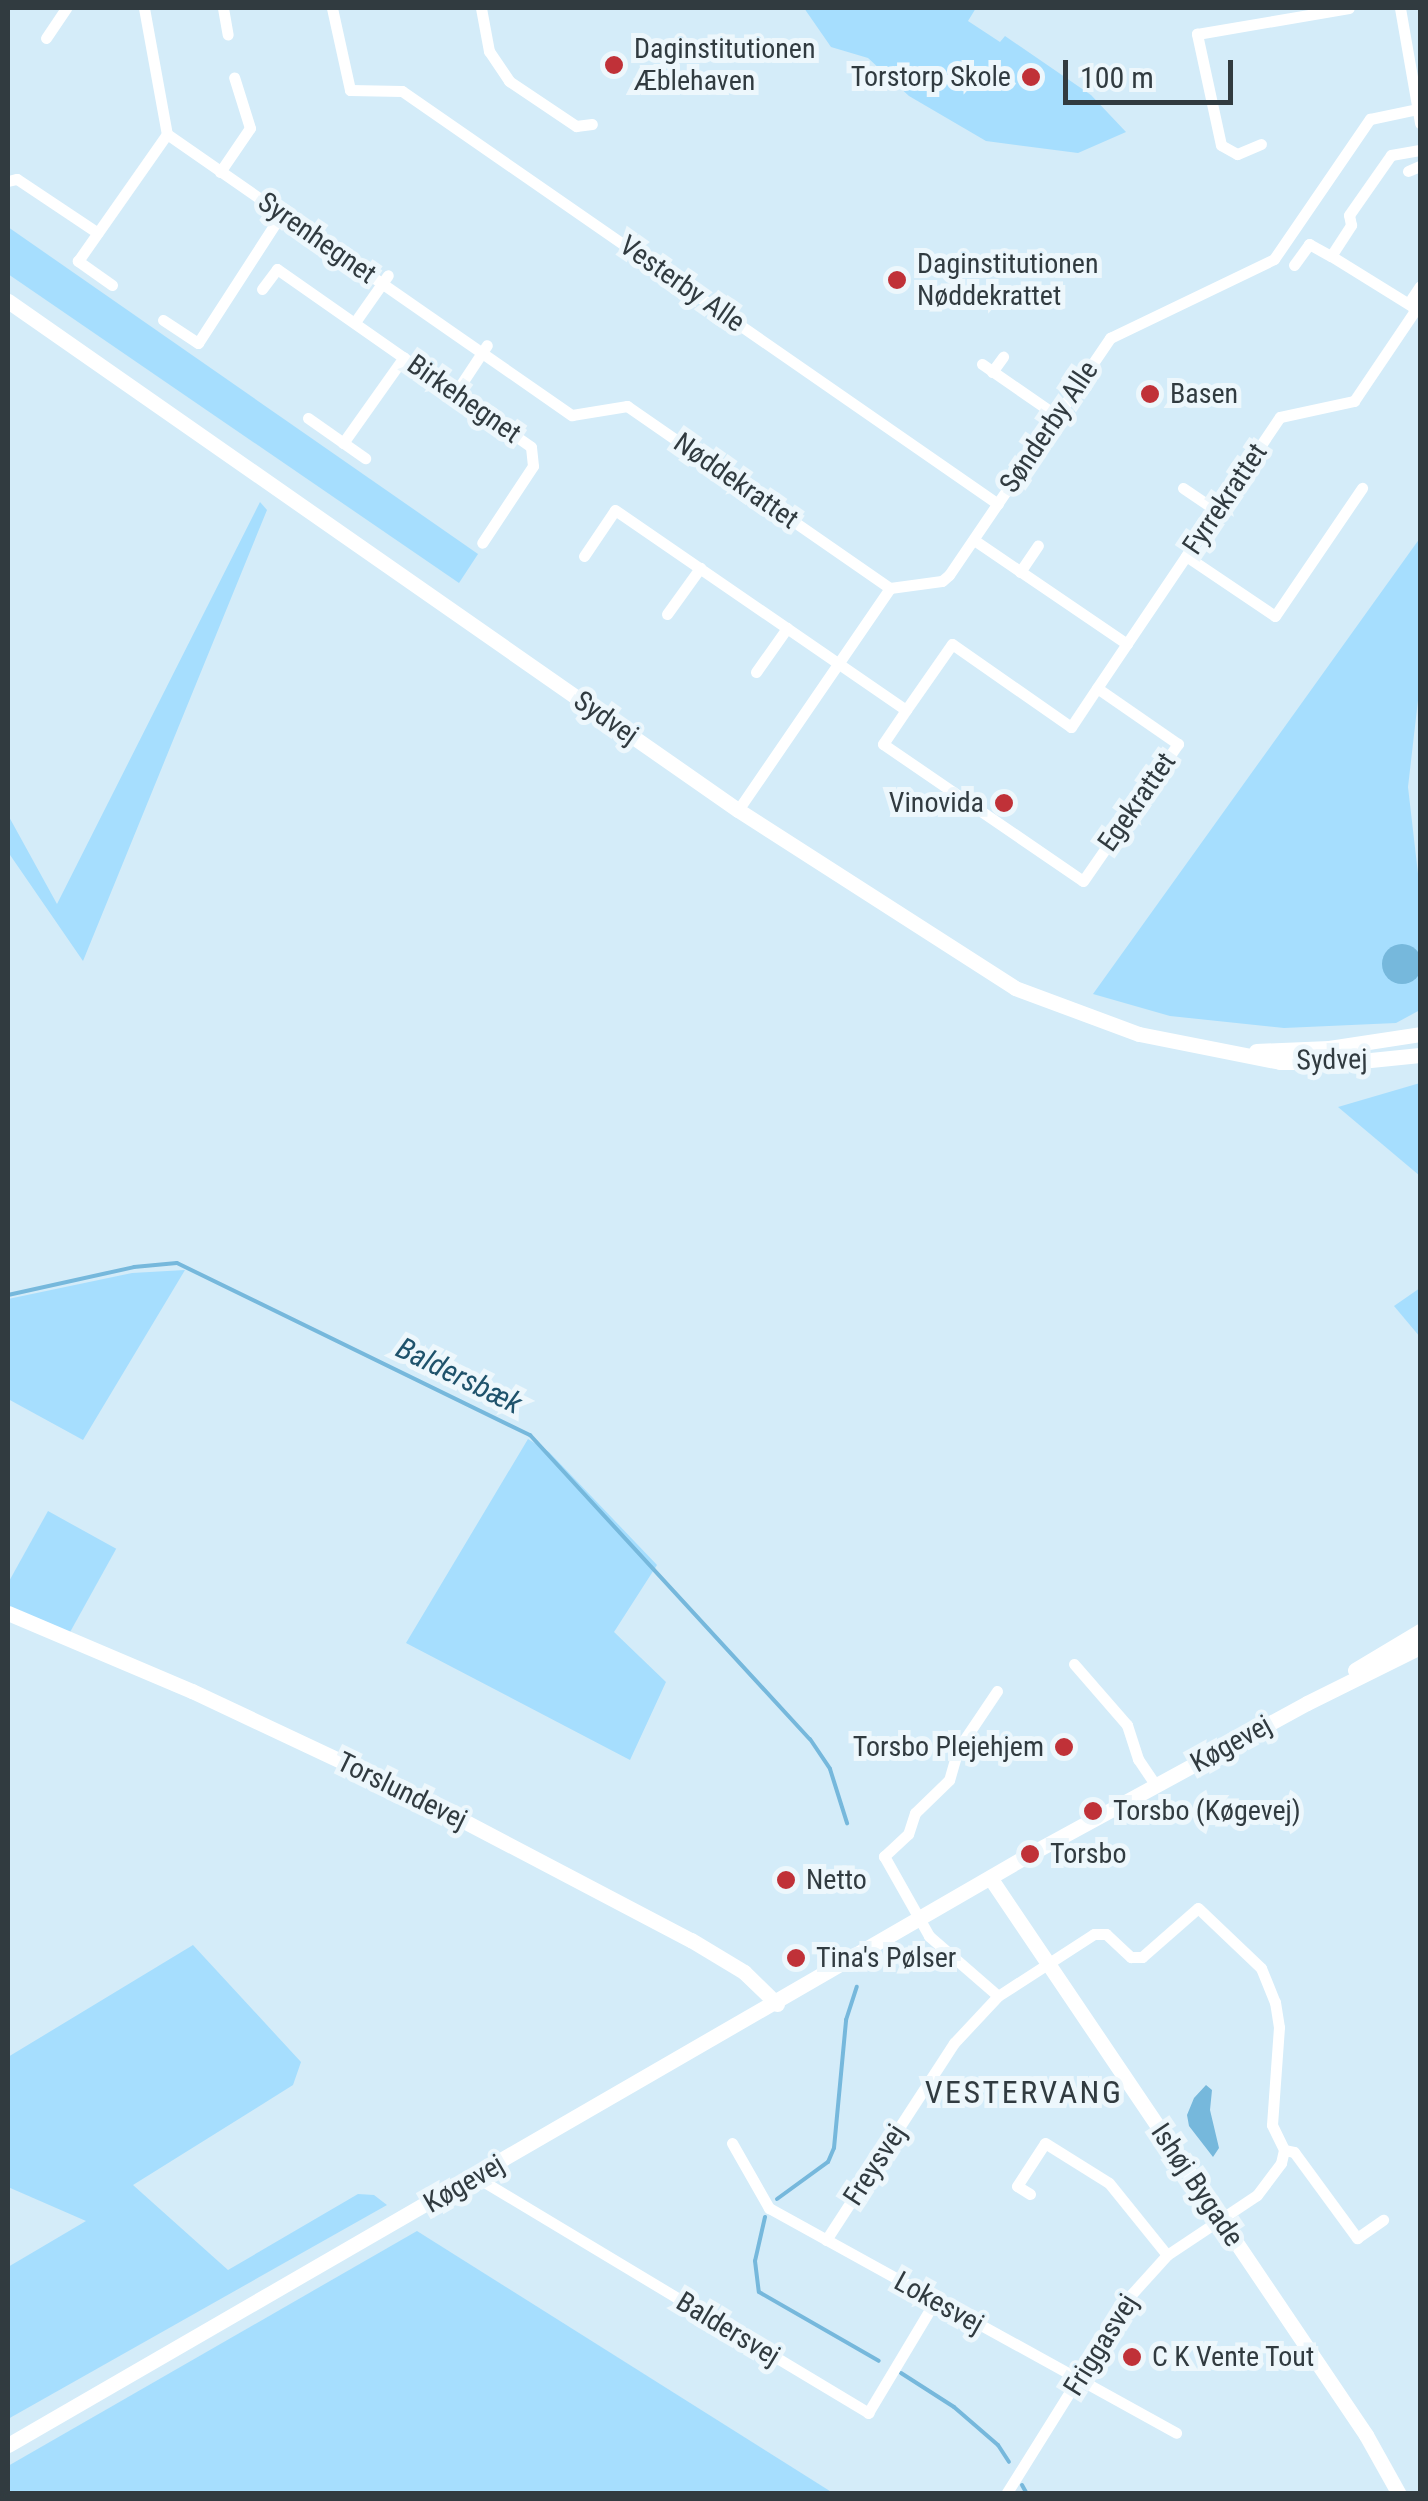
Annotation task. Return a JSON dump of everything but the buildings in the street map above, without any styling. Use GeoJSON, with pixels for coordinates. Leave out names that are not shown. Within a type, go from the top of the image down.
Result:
{"type":"FeatureCollection","features":[{"type":"Feature","properties":{"kind":"street"},"geometry":{"type":"LineString","coordinates":[[46,38],[66,8]]}},
{"type":"Feature","properties":{"kind":"street"},"geometry":{"type":"LineString","coordinates":[[112,285],[78,261],[166,134],[144,8]]}},
{"type":"Feature","properties":{"kind":"street"},"geometry":{"type":"LineString","coordinates":[[223,8],[228,35]]}},
{"type":"Feature","properties":{"kind":"street","name":"Vesterby Alle"},"geometry":{"type":"LineString","coordinates":[[332,8],[350,90],[402,91],[998,504]]}},
{"type":"Feature","properties":{"kind":"street"},"geometry":{"type":"LineString","coordinates":[[481,8],[489,51],[508,80],[576,126],[592,124]]}},
{"type":"Feature","properties":{"kind":"street"},"geometry":{"type":"LineString","coordinates":[[1261,144],[1238,154],[1221,145],[1197,34],[1350,8]]}},
{"type":"Feature","properties":{"kind":"street"},"geometry":{"type":"LineString","coordinates":[[1400,8],[1419,116]]}},
{"type":"Feature","properties":{"kind":"street"},"geometry":{"type":"LineString","coordinates":[[220,172],[250,128],[234,76]]}},
{"type":"Feature","properties":{"kind":"street","name":"Sønderby Alle"},"geometry":{"type":"LineString","coordinates":[[890,588],[942,580],[974,540],[1110,338],[1274,259],[1370,120],[1419,116]]}},
{"type":"Feature","properties":{"kind":"street","name":"Syrenhegnet"},"geometry":{"type":"LineString","coordinates":[[166,134],[385,279],[572,415]]}},
{"type":"Feature","properties":{"kind":"street"},"geometry":{"type":"LineString","coordinates":[[1331,256],[1351,225],[1349,215],[1391,155],[1420,150]]}},
{"type":"Feature","properties":{"kind":"street"},"geometry":{"type":"LineString","coordinates":[[8,181],[17,179],[98,233]]}},
{"type":"Feature","properties":{"kind":"street"},"geometry":{"type":"LineString","coordinates":[[163,320],[198,343],[284,211]]}},
{"type":"Feature","properties":{"kind":"street"},"geometry":{"type":"LineString","coordinates":[[1294,266],[1309,244],[1417,309]]}},
{"type":"Feature","properties":{"kind":"street","name":"Birkehegnet"},"geometry":{"type":"LineString","coordinates":[[262,289],[276,268],[531,446],[533,466],[482,543]]}},
{"type":"Feature","properties":{"kind":"street"},"geometry":{"type":"LineString","coordinates":[[356,322],[385,279]]}},
{"type":"Feature","properties":{"kind":"street"},"geometry":{"type":"LineString","coordinates":[[1417,309],[1412,298],[1420,286]]}},
{"type":"Feature","properties":{"kind":"street","name":"Sydvej"},"geometry":{"type":"LineString","coordinates":[[8,301],[738,810],[1015,988],[1139,1034],[1280,1062],[1351,1062],[1420,1055]]}},
{"type":"Feature","properties":{"kind":"street","name":"Fyrrekrattet"},"geometry":{"type":"LineString","coordinates":[[1097,688],[1280,417],[1354,401],[1417,309]]}},
{"type":"Feature","properties":{"kind":"street"},"geometry":{"type":"LineString","coordinates":[[456,392],[485,349]]}},
{"type":"Feature","properties":{"kind":"street"},"geometry":{"type":"LineString","coordinates":[[343,443],[404,357]]}},
{"type":"Feature","properties":{"kind":"street"},"geometry":{"type":"LineString","coordinates":[[1003,357],[987,368],[1057,416]]}},
{"type":"Feature","properties":{"kind":"street","name":"Nøddekrattet"},"geometry":{"type":"LineString","coordinates":[[572,415],[626,406],[890,588]]}},
{"type":"Feature","properties":{"kind":"street"},"geometry":{"type":"LineString","coordinates":[[308,418],[365,458]]}},
{"type":"Feature","properties":{"kind":"street"},"geometry":{"type":"LineString","coordinates":[[1183,488],[1217,511]]}},
{"type":"Feature","properties":{"kind":"street"},"geometry":{"type":"LineString","coordinates":[[1186,556],[1275,616],[1362,488]]}},
{"type":"Feature","properties":{"kind":"street"},"geometry":{"type":"LineString","coordinates":[[584,556],[616,510],[906,710]]}},
{"type":"Feature","properties":{"kind":"street"},"geometry":{"type":"LineString","coordinates":[[974,540],[1127,644]]}},
{"type":"Feature","properties":{"kind":"street"},"geometry":{"type":"LineString","coordinates":[[1020,572],[1038,545]]}},
{"type":"Feature","properties":{"kind":"street"},"geometry":{"type":"LineString","coordinates":[[668,614],[700,568]]}},
{"type":"Feature","properties":{"kind":"street"},"geometry":{"type":"LineString","coordinates":[[738,810],[890,588]]}},
{"type":"Feature","properties":{"kind":"street"},"geometry":{"type":"LineString","coordinates":[[756,672],[787,628]]}},
{"type":"Feature","properties":{"kind":"street","name":"Egekrattet"},"geometry":{"type":"LineString","coordinates":[[952,644],[1070,727],[1097,688],[1178,744],[1083,881],[883,744],[906,710],[952,644]]}},
{"type":"Feature","properties":{"kind":"street","name":"Sydvej"},"geometry":{"type":"LineString","coordinates":[[1244,1052],[1329,1048],[1420,1034]]}},
{"type":"Feature","properties":{"kind":"street","name":"Torslundevej"},"geometry":{"type":"LineString","coordinates":[[8,1613],[192,1691],[422,1799],[724,1960],[777,2004]]}},
{"type":"Feature","properties":{"kind":"street","name":"Køgevej"},"geometry":{"type":"LineString","coordinates":[[1307,1703],[1420,1632]]}},
{"type":"Feature","properties":{"kind":"street","name":"Køgevej"},"geometry":{"type":"LineString","coordinates":[[8,2446],[991,1879],[1307,1703],[1420,1648]]}},
{"type":"Feature","properties":{"kind":"street"},"geometry":{"type":"LineString","coordinates":[[1074,1664],[1126,1725],[1138,1758],[1156,1786]]}},
{"type":"Feature","properties":{"kind":"street"},"geometry":{"type":"LineString","coordinates":[[997,1690],[958,1749],[949,1780],[915,1813],[908,1834],[884,1856],[919,1922],[937,1944],[998,1996]]}},
{"type":"Feature","properties":{"kind":"street","name":"Ishøj Bygade"},"geometry":{"type":"LineString","coordinates":[[991,1879],[1366,2435],[1399,2494]]}},
{"type":"Feature","properties":{"kind":"street","name":"Freysvej"},"geometry":{"type":"LineString","coordinates":[[826,2240],[958,2038],[998,1996],[1100,1932],[1136,1959],[1190,1912],[1204,1910],[1261,1968],[1275,2002],[1279,2027],[1272,2126],[1284,2150]]}},
{"type":"Feature","properties":{"kind":"street","name":"Lokesvej"},"geometry":{"type":"LineString","coordinates":[[732,2143],[770,2208],[1176,2433]]}},
{"type":"Feature","properties":{"kind":"street"},"geometry":{"type":"LineString","coordinates":[[1030,2194],[1017,2186],[1045,2143],[1109,2183],[1167,2255]]}},
{"type":"Feature","properties":{"kind":"street"},"geometry":{"type":"LineString","coordinates":[[1284,2150],[1294,2152],[1357,2238],[1383,2220]]}},
{"type":"Feature","properties":{"kind":"street","name":"Friggasvej"},"geometry":{"type":"LineString","coordinates":[[1006,2494],[1128,2297],[1167,2255],[1257,2195],[1284,2150]]}},
{"type":"Feature","properties":{"kind":"street","name":"Baldersvej"},"geometry":{"type":"LineString","coordinates":[[476,2177],[868,2413],[935,2300]]}},
{"type":"Feature","properties":{"kind":"shaded area","name":"Torstorp Skole"},"geometry":{"type":"Polygon","coordinates":[[[804,8],[976,8],[968,21],[1000,42],[1005,36],[1091,95],[1126,132],[1078,153],[986,141],[909,96],[868,58],[831,47],[804,8]]]}},
{"type":"Feature","properties":{"kind":"shaded area"},"geometry":{"type":"Polygon","coordinates":[[[8,227],[478,554],[459,583],[8,274],[8,227]]]}},
{"type":"Feature","properties":{"kind":"shaded area"},"geometry":{"type":"Polygon","coordinates":[[[260,502],[267,510],[83,961],[8,852],[8,815],[57,904],[260,502]]]}},
{"type":"Feature","properties":{"kind":"shaded area"},"geometry":{"type":"Polygon","coordinates":[[[1420,538],[1420,683],[1408,787],[1420,891],[1420,1010],[1396,1023],[1284,1028],[1170,1016],[1093,994],[1420,538]]]}},
{"type":"Feature","properties":{"kind":"shaded area"},"geometry":{"type":"Polygon","coordinates":[[[1402,944],[1416,950],[1422,964],[1416,978],[1402,984],[1388,978],[1382,964],[1388,950],[1402,944]]]}},
{"type":"Feature","properties":{"kind":"shaded area"},"geometry":{"type":"Polygon","coordinates":[[[1420,1083],[1420,1176],[1338,1107],[1420,1083]]]}},
{"type":"Feature","properties":{"kind":"shaded area"},"geometry":{"type":"Polygon","coordinates":[[[185,1270],[83,1440],[8,1399],[8,1299],[132,1273],[185,1270]]]}},
{"type":"Feature","properties":{"kind":"shaded area"},"geometry":{"type":"Polygon","coordinates":[[[1420,1288],[1420,1337],[1394,1306],[1420,1288]]]}},
{"type":"Feature","properties":{"kind":"shaded area"},"geometry":{"type":"Polygon","coordinates":[[[528,1439],[549,1452],[657,1565],[614,1632],[666,1682],[630,1760],[406,1643],[528,1439]]]}},
{"type":"Feature","properties":{"kind":"shaded area"},"geometry":{"type":"Polygon","coordinates":[[[48,1511],[116,1549],[66,1640],[8,1608],[8,1583],[48,1511]]]}},
{"type":"Feature","properties":{"kind":"shaded area"},"geometry":{"type":"Polygon","coordinates":[[[193,1945],[301,2062],[293,2085],[133,2185],[228,2270],[358,2194],[374,2195],[387,2205],[8,2419],[8,2267],[86,2221],[8,2187],[8,2057],[193,1945]]]}},
{"type":"Feature","properties":{"kind":"shaded area"},"geometry":{"type":"Polygon","coordinates":[[[1206,2085],[1212,2090],[1210,2110],[1219,2148],[1213,2157],[1189,2126],[1187,2115],[1194,2098],[1206,2085]]]}},
{"type":"Feature","properties":{"kind":"shaded area"},"geometry":{"type":"Polygon","coordinates":[[[417,2231],[833,2493],[8,2493],[8,2466],[417,2231]]]}},
{"type":"Feature","properties":{"kind":"waterway","name":"Baldersbæk"},"geometry":{"type":"LineString","coordinates":[[8,1295],[134,1267],[177,1263],[530,1435],[810,1739],[830,1769],[847,1823]]}},
{"type":"Feature","properties":{"kind":"waterway","name":"Baldersbæk"},"geometry":{"type":"LineString","coordinates":[[777,2199],[828,2162],[834,2148],[846,2020],[857,1987]]}},
{"type":"Feature","properties":{"kind":"waterway","name":"Baldersbæk"},"geometry":{"type":"LineString","coordinates":[[765,2217],[755,2261],[759,2292],[879,2361]]}},
{"type":"Feature","properties":{"kind":"waterway","name":"Baldersbæk"},"geometry":{"type":"LineString","coordinates":[[901,2373],[954,2407],[998,2445],[1009,2462]]}},
{"type":"Feature","properties":{"kind":"waterway","name":"Baldersbæk"},"geometry":{"type":"LineString","coordinates":[[1022,2485],[1027,2494]]}},
{"type":"Feature","properties":{"kind":"place","name":"Daginstitutionen Æblehaven"},"geometry":{"type":"Point","coordinates":[614,65]}},
{"type":"Feature","properties":{"kind":"place","name":"Torstorp Skole"},"geometry":{"type":"Point","coordinates":[1031,77]}},
{"type":"Feature","properties":{"kind":"place","name":"Daginstitutionen Nøddekrattet"},"geometry":{"type":"Point","coordinates":[897,280]}},
{"type":"Feature","properties":{"kind":"place","name":"Basen"},"geometry":{"type":"Point","coordinates":[1150,394]}},
{"type":"Feature","properties":{"kind":"place","name":"Vinovida"},"geometry":{"type":"Point","coordinates":[1004,803]}},
{"type":"Feature","properties":{"kind":"place","name":"Torsbo Plejehjem"},"geometry":{"type":"Point","coordinates":[1064,1747]}},
{"type":"Feature","properties":{"kind":"place","name":"Torsbo (Køgevej)"},"geometry":{"type":"Point","coordinates":[1093,1811]}},
{"type":"Feature","properties":{"kind":"place","name":"Torsbo"},"geometry":{"type":"Point","coordinates":[1030,1854]}},
{"type":"Feature","properties":{"kind":"place","name":"Netto"},"geometry":{"type":"Point","coordinates":[786,1880]}},
{"type":"Feature","properties":{"kind":"place","name":"Tina's Pølser"},"geometry":{"type":"Point","coordinates":[796,1958]}},
{"type":"Feature","properties":{"kind":"place","name":"C K Vente Tout"},"geometry":{"type":"Point","coordinates":[1132,2357]}},
{"type":"Feature","properties":{"kind":"district","name":"VESTERVANG"},"geometry":{"type":"Point","coordinates":[1024,2092]}}]}
